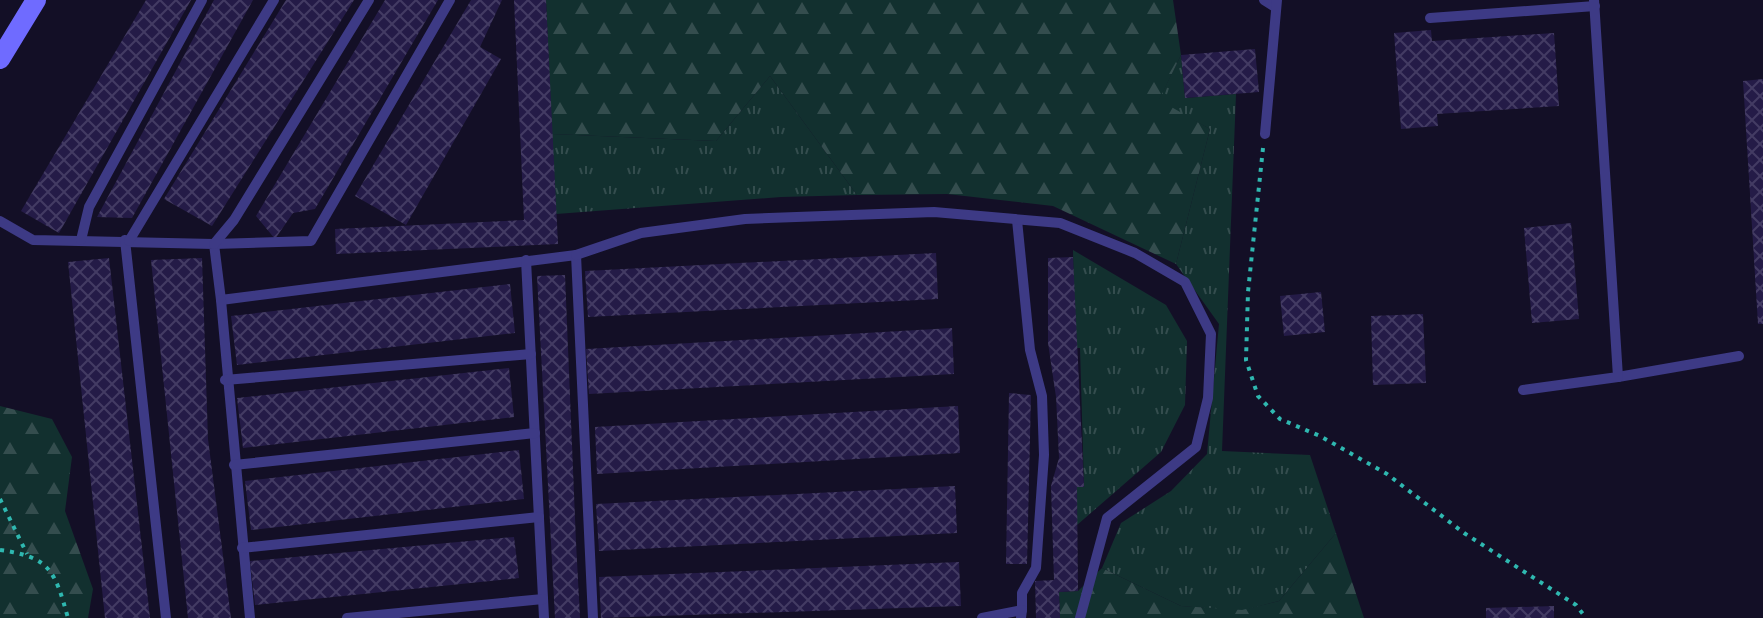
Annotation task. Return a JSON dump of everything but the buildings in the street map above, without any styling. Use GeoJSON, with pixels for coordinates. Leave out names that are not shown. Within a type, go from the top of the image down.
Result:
{"type":"FeatureCollection","features":[{"type":"Feature","properties":{"kind":"main road"},"geometry":{"type":"LineString","coordinates":[[0,59],[36,0]]}},
{"type":"Feature","properties":{"kind":"lane"},"geometry":{"type":"LineString","coordinates":[[81,240],[89,207],[202,0]]}},
{"type":"Feature","properties":{"kind":"lane"},"geometry":{"type":"LineString","coordinates":[[166,618],[127,240],[274,0]]}},
{"type":"Feature","properties":{"kind":"lane"},"geometry":{"type":"LineString","coordinates":[[250,618],[214,244],[234,220],[369,0]]}},
{"type":"Feature","properties":{"kind":"lane"},"geometry":{"type":"LineString","coordinates":[[0,221],[33,240],[214,244],[311,241],[450,0]]}},
{"type":"Feature","properties":{"kind":"lane"},"geometry":{"type":"LineString","coordinates":[[1264,0],[1276,4],[1265,134]]}},
{"type":"Feature","properties":{"kind":"lane"},"geometry":{"type":"LineString","coordinates":[[1430,18],[1595,3],[1618,377]]}},
{"type":"Feature","properties":{"kind":"lane"},"geometry":{"type":"LineString","coordinates":[[221,300],[576,255],[641,233],[745,219],[934,212],[1060,223],[1135,253],[1185,282],[1211,334],[1208,398],[1196,447],[1107,518],[1080,618]]}},
{"type":"Feature","properties":{"kind":"lane"},"geometry":{"type":"LineString","coordinates":[[982,618],[1022,614],[1022,593],[1036,568],[1044,455],[1042,396],[1030,350],[1017,220]]}},
{"type":"Feature","properties":{"kind":"lane"},"geometry":{"type":"LineString","coordinates":[[576,255],[593,618]]}},
{"type":"Feature","properties":{"kind":"lane"},"geometry":{"type":"LineString","coordinates":[[526,260],[544,618]]}},
{"type":"Feature","properties":{"kind":"lane"},"geometry":{"type":"LineString","coordinates":[[225,380],[531,354]]}},
{"type":"Feature","properties":{"kind":"lane"},"geometry":{"type":"LineString","coordinates":[[1523,390],[1739,356]]}},
{"type":"Feature","properties":{"kind":"lane"},"geometry":{"type":"LineString","coordinates":[[234,465],[535,433]]}},
{"type":"Feature","properties":{"kind":"lane"},"geometry":{"type":"LineString","coordinates":[[242,548],[539,517]]}},
{"type":"Feature","properties":{"kind":"lane"},"geometry":{"type":"LineString","coordinates":[[347,618],[543,599]]}},
{"type":"Feature","properties":{"kind":"path"},"geometry":{"type":"LineString","coordinates":[[1265,134],[1248,292],[1246,360],[1258,396],[1280,419],[1320,436],[1387,474],[1464,533],[1576,605],[1586,618]]}},
{"type":"Feature","properties":{"kind":"path"},"geometry":{"type":"LineString","coordinates":[[0,499],[27,554]]}},
{"type":"Feature","properties":{"kind":"path"},"geometry":{"type":"LineString","coordinates":[[0,550],[27,554],[50,568],[60,583],[68,618]]}},
{"type":"Feature","properties":{"kind":"green space"},"geometry":{"type":"Polygon","coordinates":[[[546,0],[1173,0],[1181,55],[1159,100],[1210,129],[1176,264],[1053,206],[947,194],[857,195],[770,76],[716,141],[552,134],[546,0]]]}},
{"type":"Feature","properties":{"kind":"green space"},"geometry":{"type":"Polygon","coordinates":[[[1181,55],[1185,98],[1236,94],[1222,451],[1310,455],[1336,533],[1279,601],[1241,611],[1181,606],[1102,568],[1121,523],[1171,491],[1207,454],[1219,324],[1176,264],[1210,129],[1158,101],[1181,55]]]}},
{"type":"Feature","properties":{"kind":"green space"},"geometry":{"type":"Polygon","coordinates":[[[770,76],[857,195],[781,197],[556,214],[552,134],[716,141],[770,76]]]}},
{"type":"Feature","properties":{"kind":"green space"},"geometry":{"type":"Polygon","coordinates":[[[1073,250],[1166,305],[1187,341],[1185,405],[1161,452],[1077,525],[1077,487],[1084,486],[1080,348],[1075,348],[1073,250]]]}},
{"type":"Feature","properties":{"kind":"green space"},"geometry":{"type":"Polygon","coordinates":[[[0,406],[52,419],[72,457],[65,511],[93,589],[88,618],[0,618],[0,406]]]}},
{"type":"Feature","properties":{"kind":"green space"},"geometry":{"type":"Polygon","coordinates":[[[1336,533],[1364,618],[1060,618],[1059,592],[1078,591],[1102,568],[1181,606],[1242,610],[1279,601],[1336,533]]]}}]}
